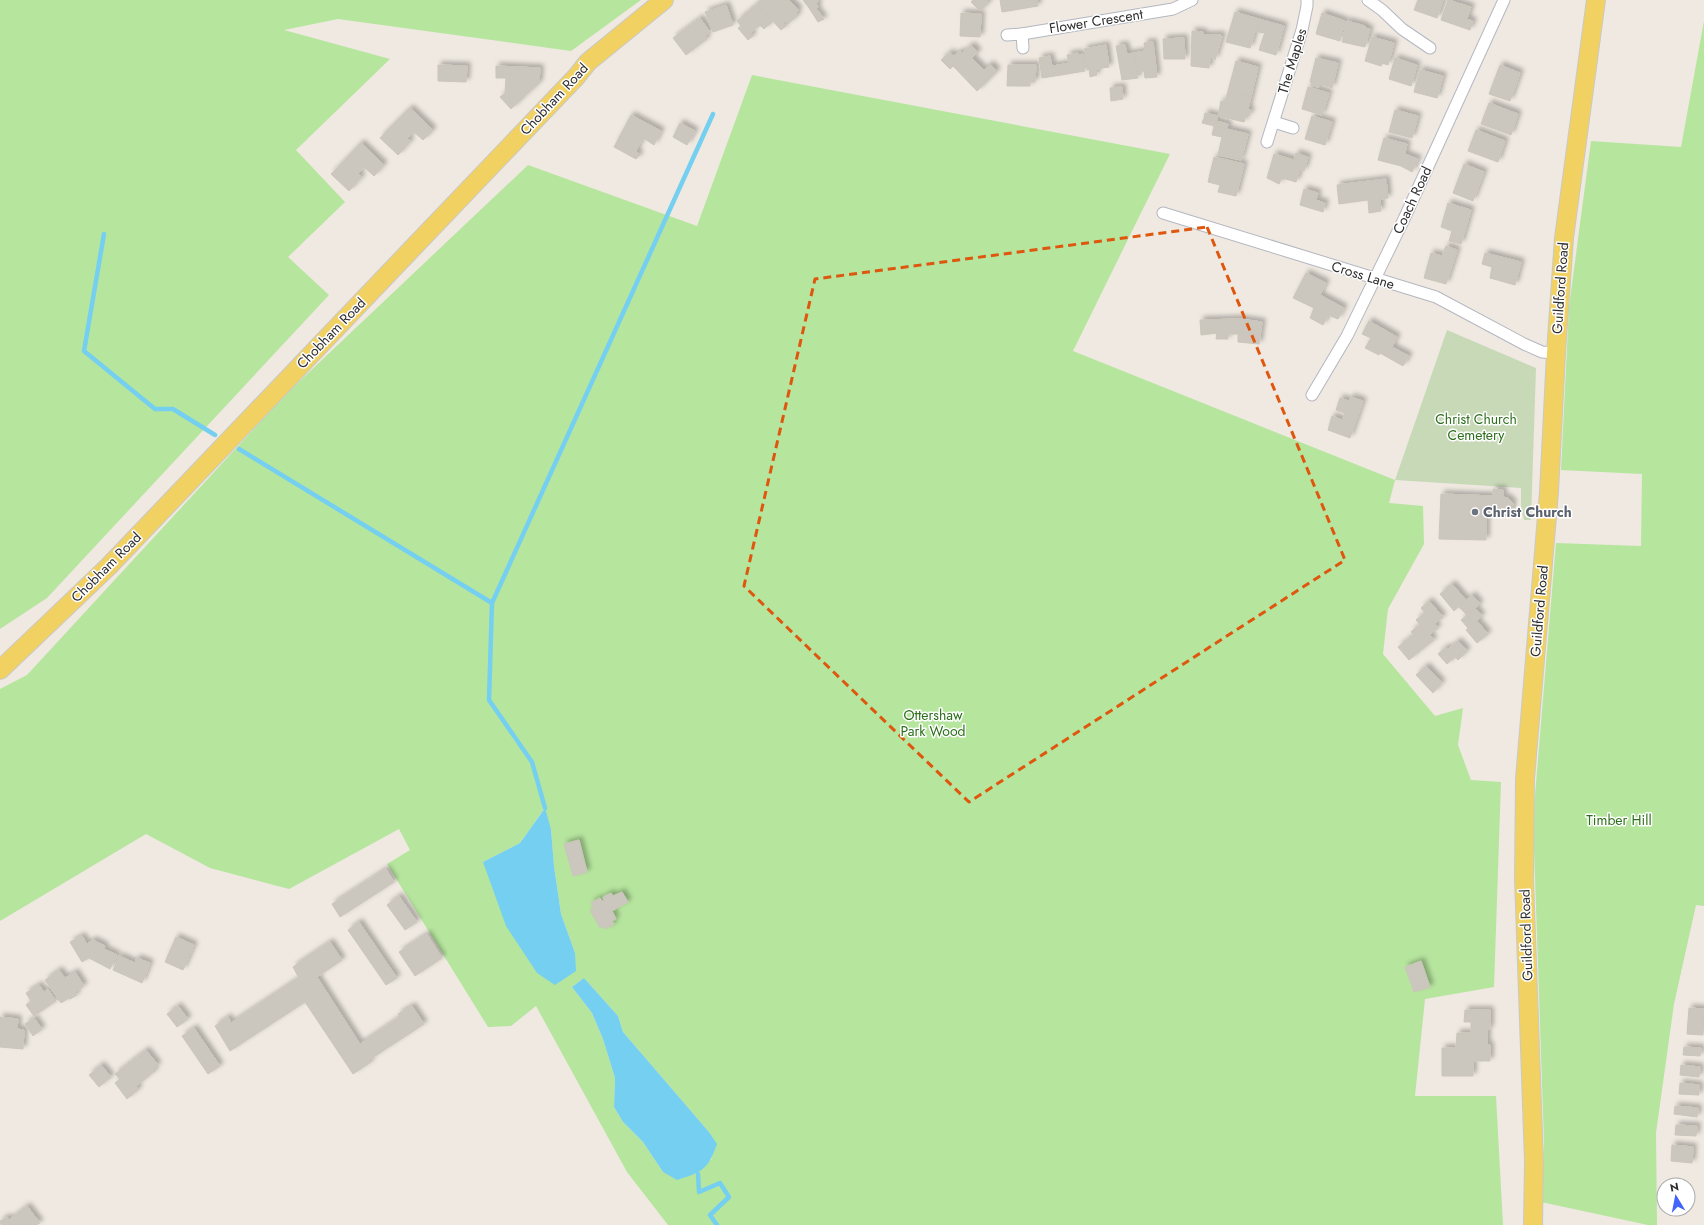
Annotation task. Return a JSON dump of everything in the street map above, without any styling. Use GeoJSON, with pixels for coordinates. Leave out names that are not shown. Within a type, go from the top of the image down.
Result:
{"type":"FeatureCollection","features":[{"type":"Feature","properties":{"kind":"main road","name":"Chobham Road"},"geometry":{"type":"LineString","coordinates":[[0,670],[109,566],[576,77],[588,62],[664,0]]}},
{"type":"Feature","properties":{"kind":"main road","name":"Guildford Road"},"geometry":{"type":"LineString","coordinates":[[1534,1225],[1534,1162],[1524,879],[1525,779],[1550,492],[1556,353],[1564,238],[1596,0]]}},
{"type":"Feature","properties":{"kind":"street","name":"Flower Crescent"},"geometry":{"type":"LineString","coordinates":[[1007,35],[1022,34],[1173,9],[1192,0]]}},
{"type":"Feature","properties":{"kind":"street","name":"The Maples"},"geometry":{"type":"LineString","coordinates":[[1267,142],[1302,30],[1307,6],[1306,0]]}},
{"type":"Feature","properties":{"kind":"street"},"geometry":{"type":"LineString","coordinates":[[1368,0],[1382,10],[1402,29],[1430,48]]}},
{"type":"Feature","properties":{"kind":"street","name":"Coach Road"},"geometry":{"type":"LineString","coordinates":[[1312,395],[1347,336],[1404,218],[1504,0]]}},
{"type":"Feature","properties":{"kind":"street"},"geometry":{"type":"LineString","coordinates":[[1022,34],[1023,48]]}},
{"type":"Feature","properties":{"kind":"street"},"geometry":{"type":"LineString","coordinates":[[1274,122],[1293,128]]}},
{"type":"Feature","properties":{"kind":"street","name":"Cross Lane"},"geometry":{"type":"LineString","coordinates":[[1162,213],[1436,297],[1524,344],[1542,352],[1556,353]]}},
{"type":"Feature","properties":{"kind":"highlighted area"},"geometry":{"type":"Polygon","coordinates":[[[1207,227],[1345,560],[969,802],[744,586],[815,279],[1207,227]]]}},
{"type":"Feature","properties":{"kind":"green space"},"geometry":{"type":"Polygon","coordinates":[[[0,0],[641,0],[571,51],[338,19],[284,30],[390,59],[296,150],[345,202],[288,257],[329,295],[47,598],[0,629],[0,0]]]}},
{"type":"Feature","properties":{"kind":"green space","name":"Timber Hill"},"geometry":{"type":"Polygon","coordinates":[[[1704,21],[1704,906],[1696,905],[1674,1004],[1656,1133],[1657,1225],[1648,1225],[1541,1202],[1544,1142],[1533,819],[1556,543],[1641,546],[1642,474],[1561,470],[1569,307],[1591,141],[1681,147],[1704,21]]]}},
{"type":"Feature","properties":{"kind":"green space","name":"Ottershaw Park Wood"},"geometry":{"type":"Polygon","coordinates":[[[752,75],[1170,154],[1073,351],[1395,480],[1389,503],[1423,506],[1424,544],[1388,609],[1383,654],[1435,716],[1463,708],[1458,745],[1471,780],[1501,782],[1494,987],[1425,999],[1415,1096],[1496,1096],[1503,1225],[668,1225],[627,1172],[536,1006],[511,1026],[488,1027],[387,864],[410,850],[399,829],[289,889],[210,868],[146,834],[0,921],[0,689],[27,675],[287,393],[528,165],[697,226],[752,75]],[[544,809],[520,843],[483,862],[575,953],[561,914],[554,866],[551,829],[544,809]],[[584,978],[572,987],[592,1013],[603,1039],[615,1078],[614,1107],[623,1122],[643,1142],[663,1172],[711,1160],[716,1144],[709,1132],[623,1032],[618,1016],[584,978]]]}},
{"type":"Feature","properties":{"kind":"green space","name":"Christ Church Cemetery"},"geometry":{"type":"Polygon","coordinates":[[[1447,330],[1536,368],[1531,520],[1524,520],[1521,508],[1521,488],[1395,480],[1447,330]]]}},
{"type":"Feature","properties":{"kind":"water"},"geometry":{"type":"Polygon","coordinates":[[[545,808],[551,829],[554,866],[561,914],[575,953],[576,971],[555,985],[537,973],[506,926],[483,862],[520,843],[545,808]]]}},
{"type":"Feature","properties":{"kind":"water"},"geometry":{"type":"Polygon","coordinates":[[[584,978],[618,1016],[623,1032],[709,1132],[717,1144],[707,1165],[693,1175],[677,1180],[663,1172],[643,1142],[623,1122],[614,1107],[615,1078],[603,1039],[592,1013],[572,987],[584,978]]]}},
{"type":"Feature","properties":{"kind":"building"},"geometry":{"type":"Polygon","coordinates":[[[761,0],[789,0],[799,10],[796,13],[798,15],[788,24],[786,21],[783,23],[786,26],[781,30],[757,4],[761,0]]]}},
{"type":"Feature","properties":{"kind":"building"},"geometry":{"type":"Polygon","coordinates":[[[803,0],[818,0],[819,1],[809,8],[803,0]]]}},
{"type":"Feature","properties":{"kind":"building"},"geometry":{"type":"Polygon","coordinates":[[[973,0],[987,0],[989,2],[980,11],[971,2],[973,0]]]}},
{"type":"Feature","properties":{"kind":"building"},"geometry":{"type":"Polygon","coordinates":[[[1000,0],[1037,0],[1038,6],[1002,12],[1000,0]]]}},
{"type":"Feature","properties":{"kind":"building"},"geometry":{"type":"Polygon","coordinates":[[[1418,0],[1443,0],[1437,18],[1414,10],[1418,0]]]}},
{"type":"Feature","properties":{"kind":"building"},"geometry":{"type":"Polygon","coordinates":[[[1448,0],[1471,7],[1467,19],[1473,21],[1470,30],[1441,20],[1448,0]]]}},
{"type":"Feature","properties":{"kind":"building"},"geometry":{"type":"Polygon","coordinates":[[[816,3],[818,7],[816,9],[824,19],[818,22],[809,8],[816,3]]]}},
{"type":"Feature","properties":{"kind":"building"},"geometry":{"type":"Polygon","coordinates":[[[757,4],[772,22],[764,29],[760,25],[750,33],[753,36],[748,40],[738,28],[741,26],[737,21],[757,4]]]}},
{"type":"Feature","properties":{"kind":"building"},"geometry":{"type":"Polygon","coordinates":[[[726,5],[733,25],[713,32],[705,12],[726,5]]]}},
{"type":"Feature","properties":{"kind":"building"},"geometry":{"type":"Polygon","coordinates":[[[1235,12],[1259,19],[1250,48],[1226,42],[1235,12]]]}},
{"type":"Feature","properties":{"kind":"building"},"geometry":{"type":"Polygon","coordinates":[[[961,13],[981,14],[980,37],[960,36],[961,13]]]}},
{"type":"Feature","properties":{"kind":"building"},"geometry":{"type":"Polygon","coordinates":[[[1322,13],[1345,21],[1340,41],[1316,34],[1322,13]]]}},
{"type":"Feature","properties":{"kind":"building"},"geometry":{"type":"Polygon","coordinates":[[[700,18],[710,32],[705,36],[707,39],[686,55],[673,38],[700,18]]]}},
{"type":"Feature","properties":{"kind":"building"},"geometry":{"type":"Polygon","coordinates":[[[1259,19],[1284,26],[1276,55],[1259,50],[1265,32],[1262,33],[1255,31],[1259,19]]]}},
{"type":"Feature","properties":{"kind":"building"},"geometry":{"type":"Polygon","coordinates":[[[1347,21],[1370,29],[1365,47],[1342,42],[1347,21]]]}},
{"type":"Feature","properties":{"kind":"building"},"geometry":{"type":"Polygon","coordinates":[[[1192,31],[1203,32],[1203,35],[1222,36],[1215,60],[1210,56],[1209,68],[1191,66],[1192,31]]]}},
{"type":"Feature","properties":{"kind":"building"},"geometry":{"type":"Polygon","coordinates":[[[1372,37],[1394,43],[1388,65],[1382,63],[1381,66],[1365,61],[1372,37]]]}},
{"type":"Feature","properties":{"kind":"building"},"geometry":{"type":"Polygon","coordinates":[[[1184,38],[1185,59],[1164,59],[1163,39],[1184,38]]]}},
{"type":"Feature","properties":{"kind":"building"},"geometry":{"type":"Polygon","coordinates":[[[1153,42],[1157,77],[1145,78],[1144,71],[1137,72],[1134,53],[1145,51],[1144,43],[1153,42]]]}},
{"type":"Feature","properties":{"kind":"building"},"geometry":{"type":"Polygon","coordinates":[[[971,45],[978,52],[972,58],[984,70],[990,64],[997,71],[977,91],[953,66],[950,69],[941,60],[950,52],[953,56],[960,52],[962,53],[971,45]]]}},
{"type":"Feature","properties":{"kind":"building"},"geometry":{"type":"Polygon","coordinates":[[[1106,45],[1109,67],[1096,69],[1097,75],[1090,77],[1089,69],[1087,70],[1084,49],[1106,45]]]}},
{"type":"Feature","properties":{"kind":"building"},"geometry":{"type":"Polygon","coordinates":[[[1125,45],[1127,54],[1134,53],[1138,78],[1122,80],[1116,46],[1125,45]]]}},
{"type":"Feature","properties":{"kind":"building"},"geometry":{"type":"Polygon","coordinates":[[[1078,53],[1078,55],[1083,54],[1085,71],[1061,75],[1059,65],[1069,63],[1067,55],[1078,53]]]}},
{"type":"Feature","properties":{"kind":"building"},"geometry":{"type":"Polygon","coordinates":[[[1050,56],[1052,66],[1059,65],[1061,75],[1042,78],[1039,58],[1050,56]]]}},
{"type":"Feature","properties":{"kind":"building"},"geometry":{"type":"Polygon","coordinates":[[[1316,58],[1338,63],[1332,88],[1320,84],[1319,87],[1311,86],[1312,83],[1310,82],[1316,58]]]}},
{"type":"Feature","properties":{"kind":"building"},"geometry":{"type":"Polygon","coordinates":[[[1395,58],[1417,65],[1411,86],[1389,79],[1395,58]]]}},
{"type":"Feature","properties":{"kind":"building"},"geometry":{"type":"Polygon","coordinates":[[[1236,61],[1258,67],[1251,97],[1228,91],[1236,61]]]}},
{"type":"Feature","properties":{"kind":"building"},"geometry":{"type":"Polygon","coordinates":[[[438,65],[467,66],[466,82],[438,81],[438,65]]]}},
{"type":"Feature","properties":{"kind":"building"},"geometry":{"type":"Polygon","coordinates":[[[1008,65],[1036,65],[1035,82],[1030,82],[1030,86],[1007,86],[1008,65]]]}},
{"type":"Feature","properties":{"kind":"building"},"geometry":{"type":"Polygon","coordinates":[[[1500,65],[1520,73],[1510,101],[1489,94],[1500,65]]]}},
{"type":"Feature","properties":{"kind":"building"},"geometry":{"type":"Polygon","coordinates":[[[496,66],[540,68],[539,83],[511,109],[500,97],[505,93],[506,78],[496,78],[496,66]]]}},
{"type":"Feature","properties":{"kind":"building"},"geometry":{"type":"Polygon","coordinates":[[[1420,70],[1443,76],[1437,98],[1414,92],[1420,70]]]}},
{"type":"Feature","properties":{"kind":"building"},"geometry":{"type":"Polygon","coordinates":[[[1122,87],[1123,99],[1111,101],[1110,88],[1122,87]]]}},
{"type":"Feature","properties":{"kind":"building"},"geometry":{"type":"Polygon","coordinates":[[[1308,87],[1329,93],[1322,115],[1302,109],[1308,87]]]}},
{"type":"Feature","properties":{"kind":"building"},"geometry":{"type":"Polygon","coordinates":[[[1228,91],[1251,97],[1248,109],[1251,110],[1249,116],[1246,115],[1244,122],[1218,116],[1221,101],[1225,102],[1228,91]]]}},
{"type":"Feature","properties":{"kind":"building"},"geometry":{"type":"Polygon","coordinates":[[[1489,103],[1518,114],[1511,135],[1481,124],[1489,103]]]}},
{"type":"Feature","properties":{"kind":"building"},"geometry":{"type":"Polygon","coordinates":[[[410,108],[433,130],[423,140],[414,132],[407,139],[411,141],[398,155],[380,138],[410,108]]]}},
{"type":"Feature","properties":{"kind":"building"},"geometry":{"type":"Polygon","coordinates":[[[1395,110],[1418,116],[1412,138],[1389,132],[1395,110]]]}},
{"type":"Feature","properties":{"kind":"building"},"geometry":{"type":"Polygon","coordinates":[[[1205,113],[1218,116],[1216,121],[1204,118],[1205,113]]]}},
{"type":"Feature","properties":{"kind":"building"},"geometry":{"type":"Polygon","coordinates":[[[631,115],[661,131],[654,145],[643,138],[636,151],[640,155],[636,159],[614,147],[631,115]]]}},
{"type":"Feature","properties":{"kind":"building"},"geometry":{"type":"Polygon","coordinates":[[[1312,116],[1332,122],[1325,145],[1305,139],[1312,116]]]}},
{"type":"Feature","properties":{"kind":"building"},"geometry":{"type":"Polygon","coordinates":[[[1204,118],[1228,124],[1227,129],[1202,123],[1204,118]]]}},
{"type":"Feature","properties":{"kind":"building"},"geometry":{"type":"Polygon","coordinates":[[[680,123],[695,131],[687,145],[673,137],[680,123]]]}},
{"type":"Feature","properties":{"kind":"building"},"geometry":{"type":"Polygon","coordinates":[[[1214,126],[1248,134],[1241,160],[1218,155],[1222,137],[1212,135],[1214,126]]]}},
{"type":"Feature","properties":{"kind":"building"},"geometry":{"type":"Polygon","coordinates":[[[1476,130],[1505,141],[1498,162],[1468,151],[1476,130]]]}},
{"type":"Feature","properties":{"kind":"building"},"geometry":{"type":"Polygon","coordinates":[[[1384,138],[1407,144],[1405,154],[1418,159],[1412,172],[1401,166],[1378,160],[1384,138]]]}},
{"type":"Feature","properties":{"kind":"building"},"geometry":{"type":"Polygon","coordinates":[[[361,143],[384,165],[374,176],[364,167],[358,174],[362,177],[349,191],[331,174],[361,143]]]}},
{"type":"Feature","properties":{"kind":"building"},"geometry":{"type":"Polygon","coordinates":[[[1296,153],[1308,157],[1304,171],[1300,170],[1296,182],[1282,178],[1279,184],[1267,178],[1274,154],[1294,160],[1296,153]]]}},
{"type":"Feature","properties":{"kind":"building"},"geometry":{"type":"Polygon","coordinates":[[[1214,157],[1244,164],[1236,196],[1218,192],[1220,185],[1208,182],[1214,157]]]}},
{"type":"Feature","properties":{"kind":"building"},"geometry":{"type":"Polygon","coordinates":[[[1464,164],[1484,172],[1473,201],[1453,193],[1464,164]]]}},
{"type":"Feature","properties":{"kind":"building"},"geometry":{"type":"Polygon","coordinates":[[[1386,179],[1388,198],[1380,199],[1381,211],[1369,213],[1368,200],[1339,204],[1337,185],[1386,179]]]}},
{"type":"Feature","properties":{"kind":"building"},"geometry":{"type":"Polygon","coordinates":[[[1304,189],[1318,193],[1316,200],[1325,203],[1323,212],[1300,205],[1304,189]]]}},
{"type":"Feature","properties":{"kind":"building"},"geometry":{"type":"Polygon","coordinates":[[[1448,203],[1471,210],[1461,244],[1449,241],[1452,231],[1441,227],[1448,203]]]}},
{"type":"Feature","properties":{"kind":"building"},"geometry":{"type":"Polygon","coordinates":[[[1446,246],[1457,250],[1446,284],[1424,278],[1431,253],[1442,256],[1446,246]]]}},
{"type":"Feature","properties":{"kind":"building"},"geometry":{"type":"Polygon","coordinates":[[[1485,253],[1521,262],[1515,285],[1490,278],[1492,267],[1482,264],[1485,253]]]}},
{"type":"Feature","properties":{"kind":"building"},"geometry":{"type":"Polygon","coordinates":[[[1306,273],[1326,283],[1320,295],[1344,308],[1338,319],[1328,315],[1323,325],[1310,318],[1314,308],[1293,298],[1306,273]]]}},
{"type":"Feature","properties":{"kind":"building"},"geometry":{"type":"Polygon","coordinates":[[[1240,319],[1262,322],[1259,344],[1238,342],[1238,334],[1228,334],[1228,339],[1216,339],[1217,333],[1201,335],[1200,320],[1240,319]]]}},
{"type":"Feature","properties":{"kind":"building"},"geometry":{"type":"Polygon","coordinates":[[[1369,321],[1397,337],[1392,347],[1409,356],[1403,366],[1380,353],[1379,355],[1365,348],[1371,338],[1362,334],[1369,321]]]}},
{"type":"Feature","properties":{"kind":"building"},"geometry":{"type":"Polygon","coordinates":[[[1351,397],[1363,401],[1350,438],[1328,430],[1332,416],[1342,420],[1345,413],[1336,410],[1340,398],[1349,401],[1351,397]]]}},
{"type":"Feature","properties":{"kind":"building","name":"Christ Church"},"geometry":{"type":"Polygon","coordinates":[[[1493,489],[1503,490],[1503,497],[1508,498],[1513,503],[1509,516],[1486,516],[1486,540],[1439,539],[1441,494],[1493,496],[1493,489]]]}},
{"type":"Feature","properties":{"kind":"building"},"geometry":{"type":"Polygon","coordinates":[[[1452,584],[1466,600],[1454,611],[1440,594],[1452,584]]]}},
{"type":"Feature","properties":{"kind":"building"},"geometry":{"type":"Polygon","coordinates":[[[1472,595],[1480,604],[1467,615],[1459,607],[1472,595]]]}},
{"type":"Feature","properties":{"kind":"building"},"geometry":{"type":"Polygon","coordinates":[[[1429,601],[1443,617],[1434,624],[1421,608],[1429,601]]]}},
{"type":"Feature","properties":{"kind":"building"},"geometry":{"type":"Polygon","coordinates":[[[1475,608],[1482,616],[1468,628],[1461,620],[1475,608]]]}},
{"type":"Feature","properties":{"kind":"building"},"geometry":{"type":"Polygon","coordinates":[[[1424,613],[1438,628],[1429,635],[1416,620],[1424,613]]]}},
{"type":"Feature","properties":{"kind":"building"},"geometry":{"type":"Polygon","coordinates":[[[1477,621],[1488,634],[1477,643],[1466,630],[1477,621]]]}},
{"type":"Feature","properties":{"kind":"building"},"geometry":{"type":"Polygon","coordinates":[[[1420,624],[1434,640],[1425,647],[1411,632],[1420,624]]]}},
{"type":"Feature","properties":{"kind":"building"},"geometry":{"type":"Polygon","coordinates":[[[1414,634],[1425,647],[1409,660],[1398,647],[1414,634]]]}},
{"type":"Feature","properties":{"kind":"building"},"geometry":{"type":"Polygon","coordinates":[[[1458,641],[1467,651],[1458,660],[1448,649],[1458,641]]]}},
{"type":"Feature","properties":{"kind":"building"},"geometry":{"type":"Polygon","coordinates":[[[1446,647],[1455,657],[1447,664],[1438,654],[1446,647]]]}},
{"type":"Feature","properties":{"kind":"building"},"geometry":{"type":"Polygon","coordinates":[[[1426,666],[1442,683],[1433,693],[1416,675],[1426,666]]]}},
{"type":"Feature","properties":{"kind":"building"},"geometry":{"type":"Polygon","coordinates":[[[579,840],[587,872],[573,876],[564,844],[579,840]]]}},
{"type":"Feature","properties":{"kind":"building"},"geometry":{"type":"Polygon","coordinates":[[[386,869],[394,882],[340,917],[332,904],[386,869]]]}},
{"type":"Feature","properties":{"kind":"building"},"geometry":{"type":"Polygon","coordinates":[[[622,892],[628,902],[612,911],[616,919],[612,921],[614,924],[606,929],[604,926],[600,928],[590,910],[594,908],[591,903],[600,898],[603,902],[603,897],[611,893],[613,896],[622,892]]]}},
{"type":"Feature","properties":{"kind":"building"},"geometry":{"type":"Polygon","coordinates":[[[399,896],[417,922],[405,930],[387,905],[399,896]]]}},
{"type":"Feature","properties":{"kind":"building"},"geometry":{"type":"Polygon","coordinates":[[[359,922],[397,978],[386,985],[348,930],[359,922]]]}},
{"type":"Feature","properties":{"kind":"building"},"geometry":{"type":"Polygon","coordinates":[[[427,934],[442,958],[415,976],[399,952],[427,934]]]}},
{"type":"Feature","properties":{"kind":"building"},"geometry":{"type":"Polygon","coordinates":[[[82,936],[87,944],[93,940],[105,946],[104,949],[117,955],[110,969],[89,958],[82,962],[70,942],[82,936]]]}},
{"type":"Feature","properties":{"kind":"building"},"geometry":{"type":"Polygon","coordinates":[[[176,937],[194,945],[183,970],[165,962],[176,937]]]}},
{"type":"Feature","properties":{"kind":"building"},"geometry":{"type":"Polygon","coordinates":[[[330,942],[342,960],[317,977],[360,1044],[400,1017],[398,1014],[412,1006],[424,1024],[369,1060],[371,1062],[353,1074],[305,1002],[230,1051],[215,1026],[228,1017],[231,1023],[299,978],[293,967],[330,942]]]}},
{"type":"Feature","properties":{"kind":"building"},"geometry":{"type":"Polygon","coordinates":[[[119,956],[135,963],[137,958],[150,963],[142,983],[113,970],[119,956]]]}},
{"type":"Feature","properties":{"kind":"building"},"geometry":{"type":"Polygon","coordinates":[[[1421,961],[1430,987],[1414,992],[1405,967],[1421,961]]]}},
{"type":"Feature","properties":{"kind":"building"},"geometry":{"type":"Polygon","coordinates":[[[59,970],[65,978],[75,972],[84,986],[75,992],[77,995],[61,1003],[45,980],[59,970]]]}},
{"type":"Feature","properties":{"kind":"building"},"geometry":{"type":"Polygon","coordinates":[[[39,985],[44,992],[48,989],[56,1001],[34,1016],[26,1005],[31,1001],[26,993],[39,985]]]}},
{"type":"Feature","properties":{"kind":"building"},"geometry":{"type":"Polygon","coordinates":[[[178,1006],[188,1019],[177,1027],[167,1014],[178,1006]]]}},
{"type":"Feature","properties":{"kind":"building"},"geometry":{"type":"Polygon","coordinates":[[[1689,1008],[1704,1009],[1703,1035],[1687,1034],[1689,1008]]]}},
{"type":"Feature","properties":{"kind":"building"},"geometry":{"type":"Polygon","coordinates":[[[1465,1010],[1490,1010],[1490,1029],[1487,1029],[1487,1045],[1490,1045],[1490,1061],[1473,1061],[1473,1076],[1442,1076],[1442,1048],[1456,1048],[1457,1033],[1471,1033],[1471,1022],[1464,1022],[1465,1010]]]}},
{"type":"Feature","properties":{"kind":"building"},"geometry":{"type":"Polygon","coordinates":[[[0,1017],[18,1019],[17,1029],[24,1030],[23,1049],[0,1047],[0,1017]]]}},
{"type":"Feature","properties":{"kind":"building"},"geometry":{"type":"Polygon","coordinates":[[[34,1018],[42,1029],[33,1036],[25,1024],[34,1018]]]}},
{"type":"Feature","properties":{"kind":"building"},"geometry":{"type":"Polygon","coordinates":[[[194,1028],[220,1066],[208,1074],[182,1036],[194,1028]]]}},
{"type":"Feature","properties":{"kind":"building"},"geometry":{"type":"Polygon","coordinates":[[[1684,1047],[1701,1048],[1700,1056],[1683,1055],[1684,1047]]]}},
{"type":"Feature","properties":{"kind":"building"},"geometry":{"type":"Polygon","coordinates":[[[146,1050],[158,1065],[153,1069],[155,1071],[136,1086],[139,1089],[127,1099],[115,1083],[120,1079],[115,1074],[146,1050]]]}},
{"type":"Feature","properties":{"kind":"building"},"geometry":{"type":"Polygon","coordinates":[[[101,1065],[111,1077],[99,1087],[89,1075],[101,1065]]]}},
{"type":"Feature","properties":{"kind":"building"},"geometry":{"type":"Polygon","coordinates":[[[1681,1065],[1700,1067],[1699,1077],[1680,1075],[1681,1065]]]}},
{"type":"Feature","properties":{"kind":"building"},"geometry":{"type":"Polygon","coordinates":[[[1680,1083],[1699,1085],[1699,1095],[1679,1094],[1680,1083]]]}},
{"type":"Feature","properties":{"kind":"building"},"geometry":{"type":"Polygon","coordinates":[[[1675,1106],[1698,1108],[1697,1117],[1674,1114],[1675,1106]]]}},
{"type":"Feature","properties":{"kind":"building"},"geometry":{"type":"Polygon","coordinates":[[[1676,1125],[1697,1126],[1696,1136],[1675,1135],[1676,1125]]]}},
{"type":"Feature","properties":{"kind":"building"},"geometry":{"type":"Polygon","coordinates":[[[1672,1145],[1693,1147],[1692,1163],[1671,1161],[1672,1145]]]}},
{"type":"Feature","properties":{"kind":"building"},"geometry":{"type":"Polygon","coordinates":[[[27,1206],[40,1223],[36,1225],[1,1225],[0,1221],[7,1217],[9,1220],[27,1206]]]}},
{"type":"Feature","properties":{"kind":"waterway"},"geometry":{"type":"LineString","coordinates":[[545,808],[532,762],[489,700],[492,603],[713,114]]}},
{"type":"Feature","properties":{"kind":"waterway"},"geometry":{"type":"LineString","coordinates":[[104,234],[84,351],[155,409],[173,409],[215,435]]}},
{"type":"Feature","properties":{"kind":"waterway"},"geometry":{"type":"LineString","coordinates":[[239,449],[492,603]]}},
{"type":"Feature","properties":{"kind":"waterway"},"geometry":{"type":"LineString","coordinates":[[698,1174],[699,1192],[720,1183],[729,1197],[710,1215],[717,1225]]}},
{"type":"Feature","properties":{"kind":"place","name":"Christ Church"},"geometry":{"type":"Point","coordinates":[1475,512]}}]}
